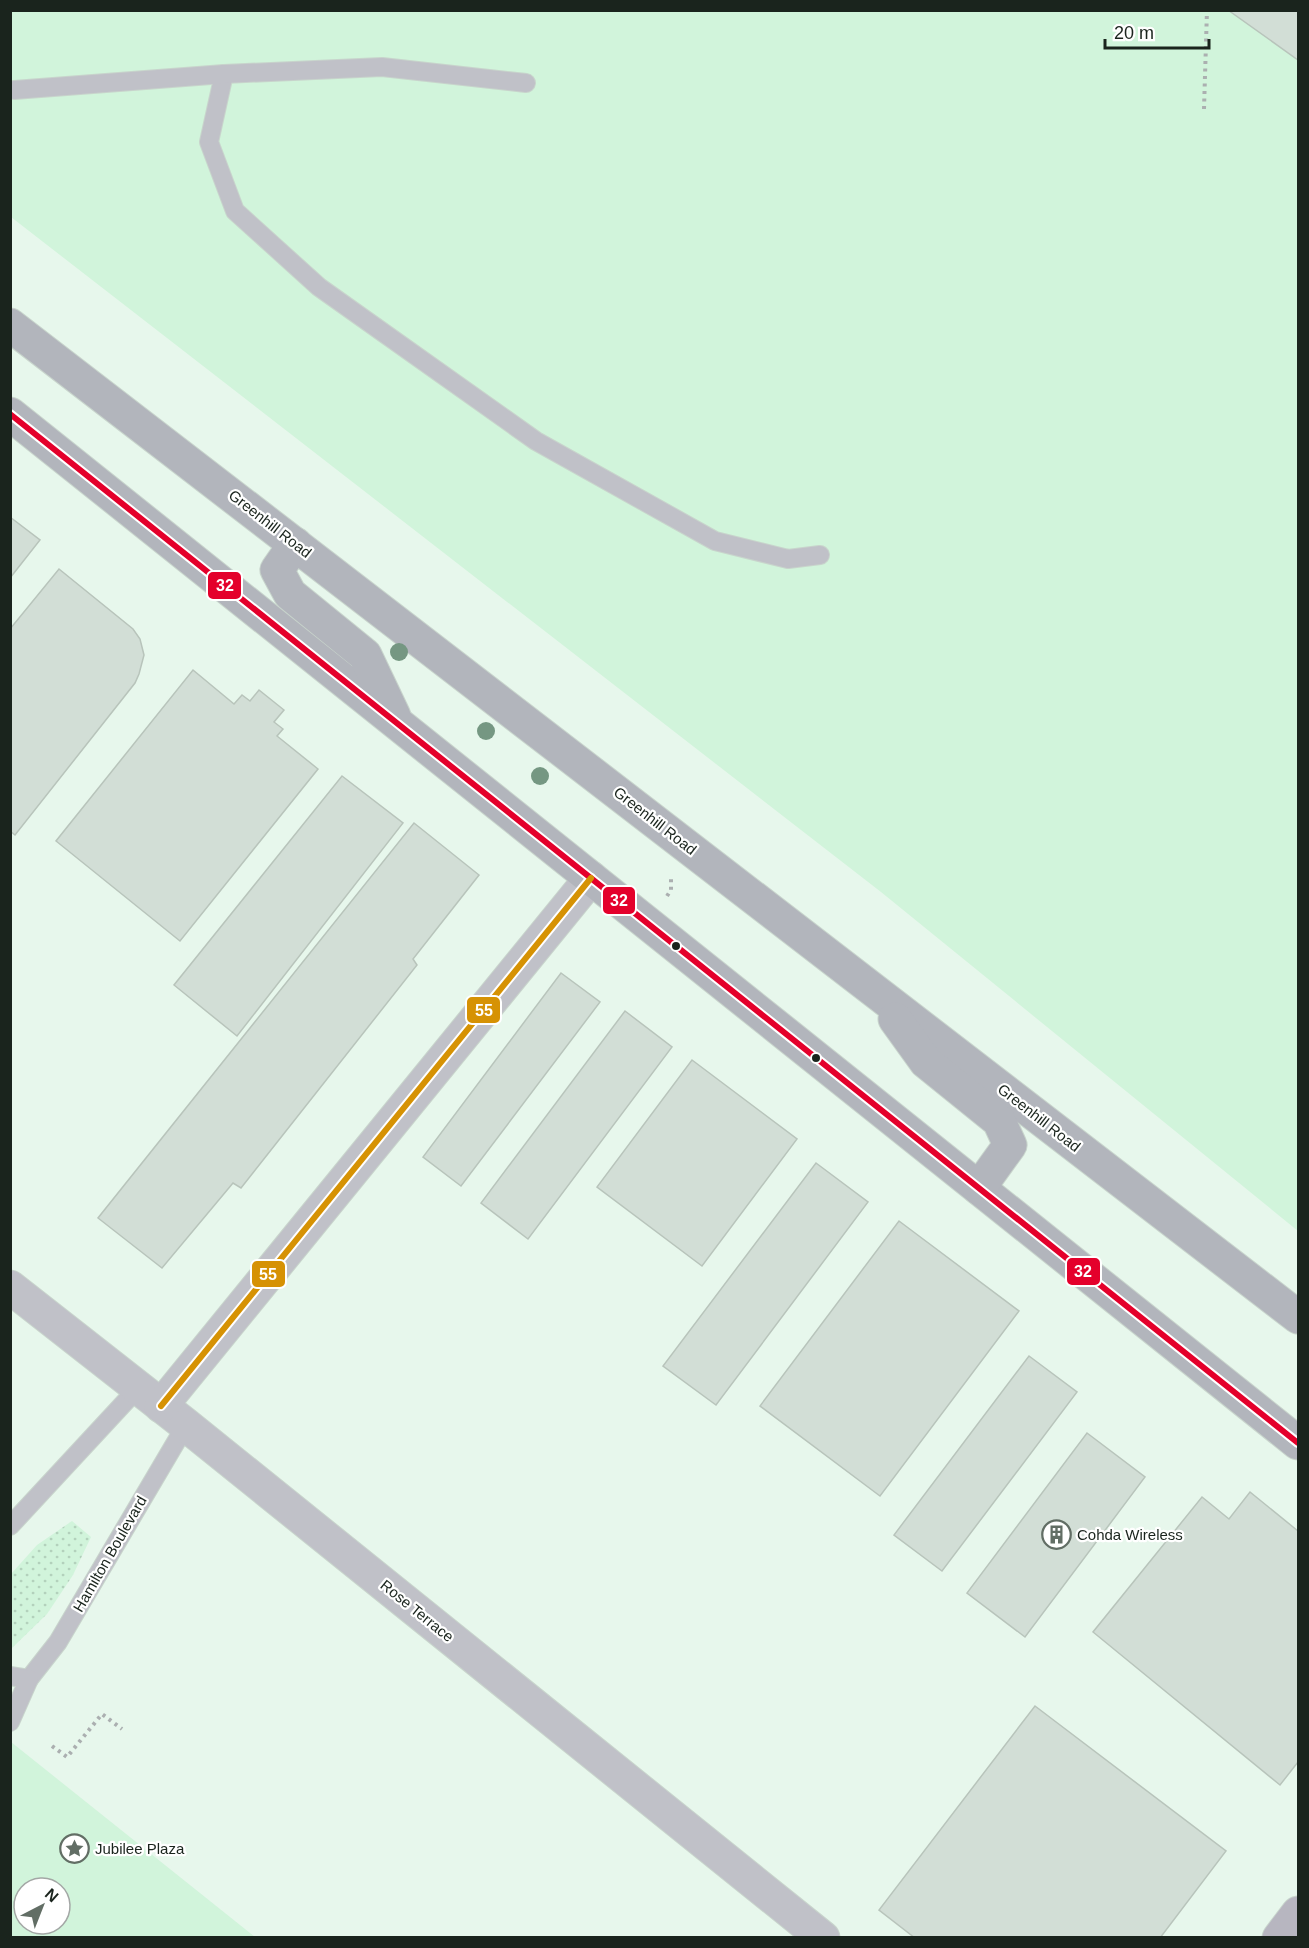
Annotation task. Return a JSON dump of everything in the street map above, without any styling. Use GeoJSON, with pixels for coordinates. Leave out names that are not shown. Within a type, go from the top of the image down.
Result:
{"type":"FeatureCollection","features":[{"type":"Feature","properties":{"kind":"highway","name":"Greenhill Road"},"geometry":{"type":"LineString","coordinates":[[10,325],[1299,1317]]}},
{"type":"Feature","properties":{"kind":"highway"},"geometry":{"type":"LineString","coordinates":[[10,414],[1299,1443]]}},
{"type":"Feature","properties":{"kind":"highway"},"geometry":{"type":"LineString","coordinates":[[295,544],[277,570],[290,594],[365,655],[397,723]]}},
{"type":"Feature","properties":{"kind":"highway"},"geometry":{"type":"LineString","coordinates":[[876,992],[926,1062],[999,1121],[1010,1145],[980,1188]]}},
{"type":"Feature","properties":{"kind":"main road"},"geometry":{"type":"LineString","coordinates":[[1279,1938],[1299,1913]]}},
{"type":"Feature","properties":{"kind":"street","name":"Hamilton Boulevard"},"geometry":{"type":"LineString","coordinates":[[162,1406],[591,878]]}},
{"type":"Feature","properties":{"kind":"street","name":"Rose Terrace"},"geometry":{"type":"LineString","coordinates":[[10,1287],[162,1406],[823,1938]]}},
{"type":"Feature","properties":{"kind":"lane"},"geometry":{"type":"LineString","coordinates":[[14,90],[224,74],[382,67],[526,83]]}},
{"type":"Feature","properties":{"kind":"lane"},"geometry":{"type":"LineString","coordinates":[[224,74],[209,142],[235,211],[319,287],[536,441],[715,541],[788,559],[820,555]]}},
{"type":"Feature","properties":{"kind":"lane","name":"Hamilton Boulevard"},"geometry":{"type":"LineString","coordinates":[[10,1526],[162,1406]]}},
{"type":"Feature","properties":{"kind":"lane","name":"Hamilton Boulevard"},"geometry":{"type":"LineString","coordinates":[[10,1722],[29,1679],[58,1642],[162,1406]]}},
{"type":"Feature","properties":{"kind":"lane"},"geometry":{"type":"LineString","coordinates":[[10,1676],[29,1679]]}},
{"type":"Feature","properties":{"kind":"path"},"geometry":{"type":"LineString","coordinates":[[1204,109],[1207,10]]}},
{"type":"Feature","properties":{"kind":"path"},"geometry":{"type":"LineString","coordinates":[[52,1746],[67,1757],[102,1714],[122,1730]]}},
{"type":"Feature","properties":{"kind":"green space"},"geometry":{"type":"Polygon","coordinates":[[[10,11],[1298,11],[1298,1231],[881,892],[11,217],[10,11]]]}},
{"type":"Feature","properties":{"kind":"green space"},"geometry":{"type":"Polygon","coordinates":[[[72,1521],[91,1537],[73,1575],[47,1614],[12,1648],[11,1574],[37,1545],[72,1521]]]}},
{"type":"Feature","properties":{"kind":"green space","name":"Jubilee Plaza"},"geometry":{"type":"Polygon","coordinates":[[[10,1742],[11,1742],[255,1937],[11,1937],[10,1742]]]}},
{"type":"Feature","properties":{"kind":"building"},"geometry":{"type":"Polygon","coordinates":[[[1228,10],[1298,10],[1298,60],[1228,10]]]}},
{"type":"Feature","properties":{"kind":"building"},"geometry":{"type":"Polygon","coordinates":[[[10,517],[40,540],[10,578],[10,517]]]}},
{"type":"Feature","properties":{"kind":"building"},"geometry":{"type":"Polygon","coordinates":[[[59,569],[133,629],[140,639],[144,655],[135,683],[15,835],[10,831],[10,629],[59,569]]]}},
{"type":"Feature","properties":{"kind":"building"},"geometry":{"type":"Polygon","coordinates":[[[193,670],[234,704],[242,695],[250,701],[259,690],[284,710],[274,722],[283,729],[277,736],[318,769],[180,941],[56,841],[193,670]]]}},
{"type":"Feature","properties":{"kind":"building"},"geometry":{"type":"Polygon","coordinates":[[[342,776],[403,823],[237,1036],[174,985],[342,776]]]}},
{"type":"Feature","properties":{"kind":"building"},"geometry":{"type":"Polygon","coordinates":[[[414,823],[479,875],[413,959],[417,965],[241,1188],[233,1183],[162,1268],[98,1218],[414,823]]]}},
{"type":"Feature","properties":{"kind":"building"},"geometry":{"type":"Polygon","coordinates":[[[561,973],[600,1002],[461,1186],[423,1157],[561,973]]]}},
{"type":"Feature","properties":{"kind":"building"},"geometry":{"type":"Polygon","coordinates":[[[625,1011],[672,1047],[528,1239],[481,1203],[625,1011]]]}},
{"type":"Feature","properties":{"kind":"building"},"geometry":{"type":"Polygon","coordinates":[[[692,1060],[797,1139],[702,1266],[597,1187],[692,1060]]]}},
{"type":"Feature","properties":{"kind":"building"},"geometry":{"type":"Polygon","coordinates":[[[816,1163],[868,1202],[716,1405],[663,1366],[816,1163]]]}},
{"type":"Feature","properties":{"kind":"building"},"geometry":{"type":"Polygon","coordinates":[[[899,1221],[1019,1311],[880,1496],[760,1406],[899,1221]]]}},
{"type":"Feature","properties":{"kind":"building"},"geometry":{"type":"Polygon","coordinates":[[[1029,1356],[1077,1392],[942,1571],[894,1535],[1029,1356]]]}},
{"type":"Feature","properties":{"kind":"building","name":"Cohda Wireless"},"geometry":{"type":"Polygon","coordinates":[[[1087,1433],[1145,1477],[1025,1637],[967,1593],[1087,1433]]]}},
{"type":"Feature","properties":{"kind":"building"},"geometry":{"type":"Polygon","coordinates":[[[1250,1492],[1298,1531],[1298,1762],[1280,1785],[1093,1632],[1202,1497],[1229,1519],[1250,1492]]]}},
{"type":"Feature","properties":{"kind":"building"},"geometry":{"type":"Polygon","coordinates":[[[1035,1706],[1226,1851],[1160,1938],[915,1938],[879,1910],[1035,1706]]]}},
{"type":"Feature","properties":{"kind":"transit line","name":"32"},"geometry":{"type":"LineString","coordinates":[[10,414],[1298,1443]]}},
{"type":"Feature","properties":{"kind":"transit line","name":"55"},"geometry":{"type":"LineString","coordinates":[[161,1406],[591,878]]}},
{"type":"Feature","properties":{"kind":"place","name":"Cohda Wireless"},"geometry":{"type":"Point","coordinates":[1056,1535]}},
{"type":"Feature","properties":{"kind":"place","name":"Jubilee Plaza"},"geometry":{"type":"Point","coordinates":[74,1849]}}]}
